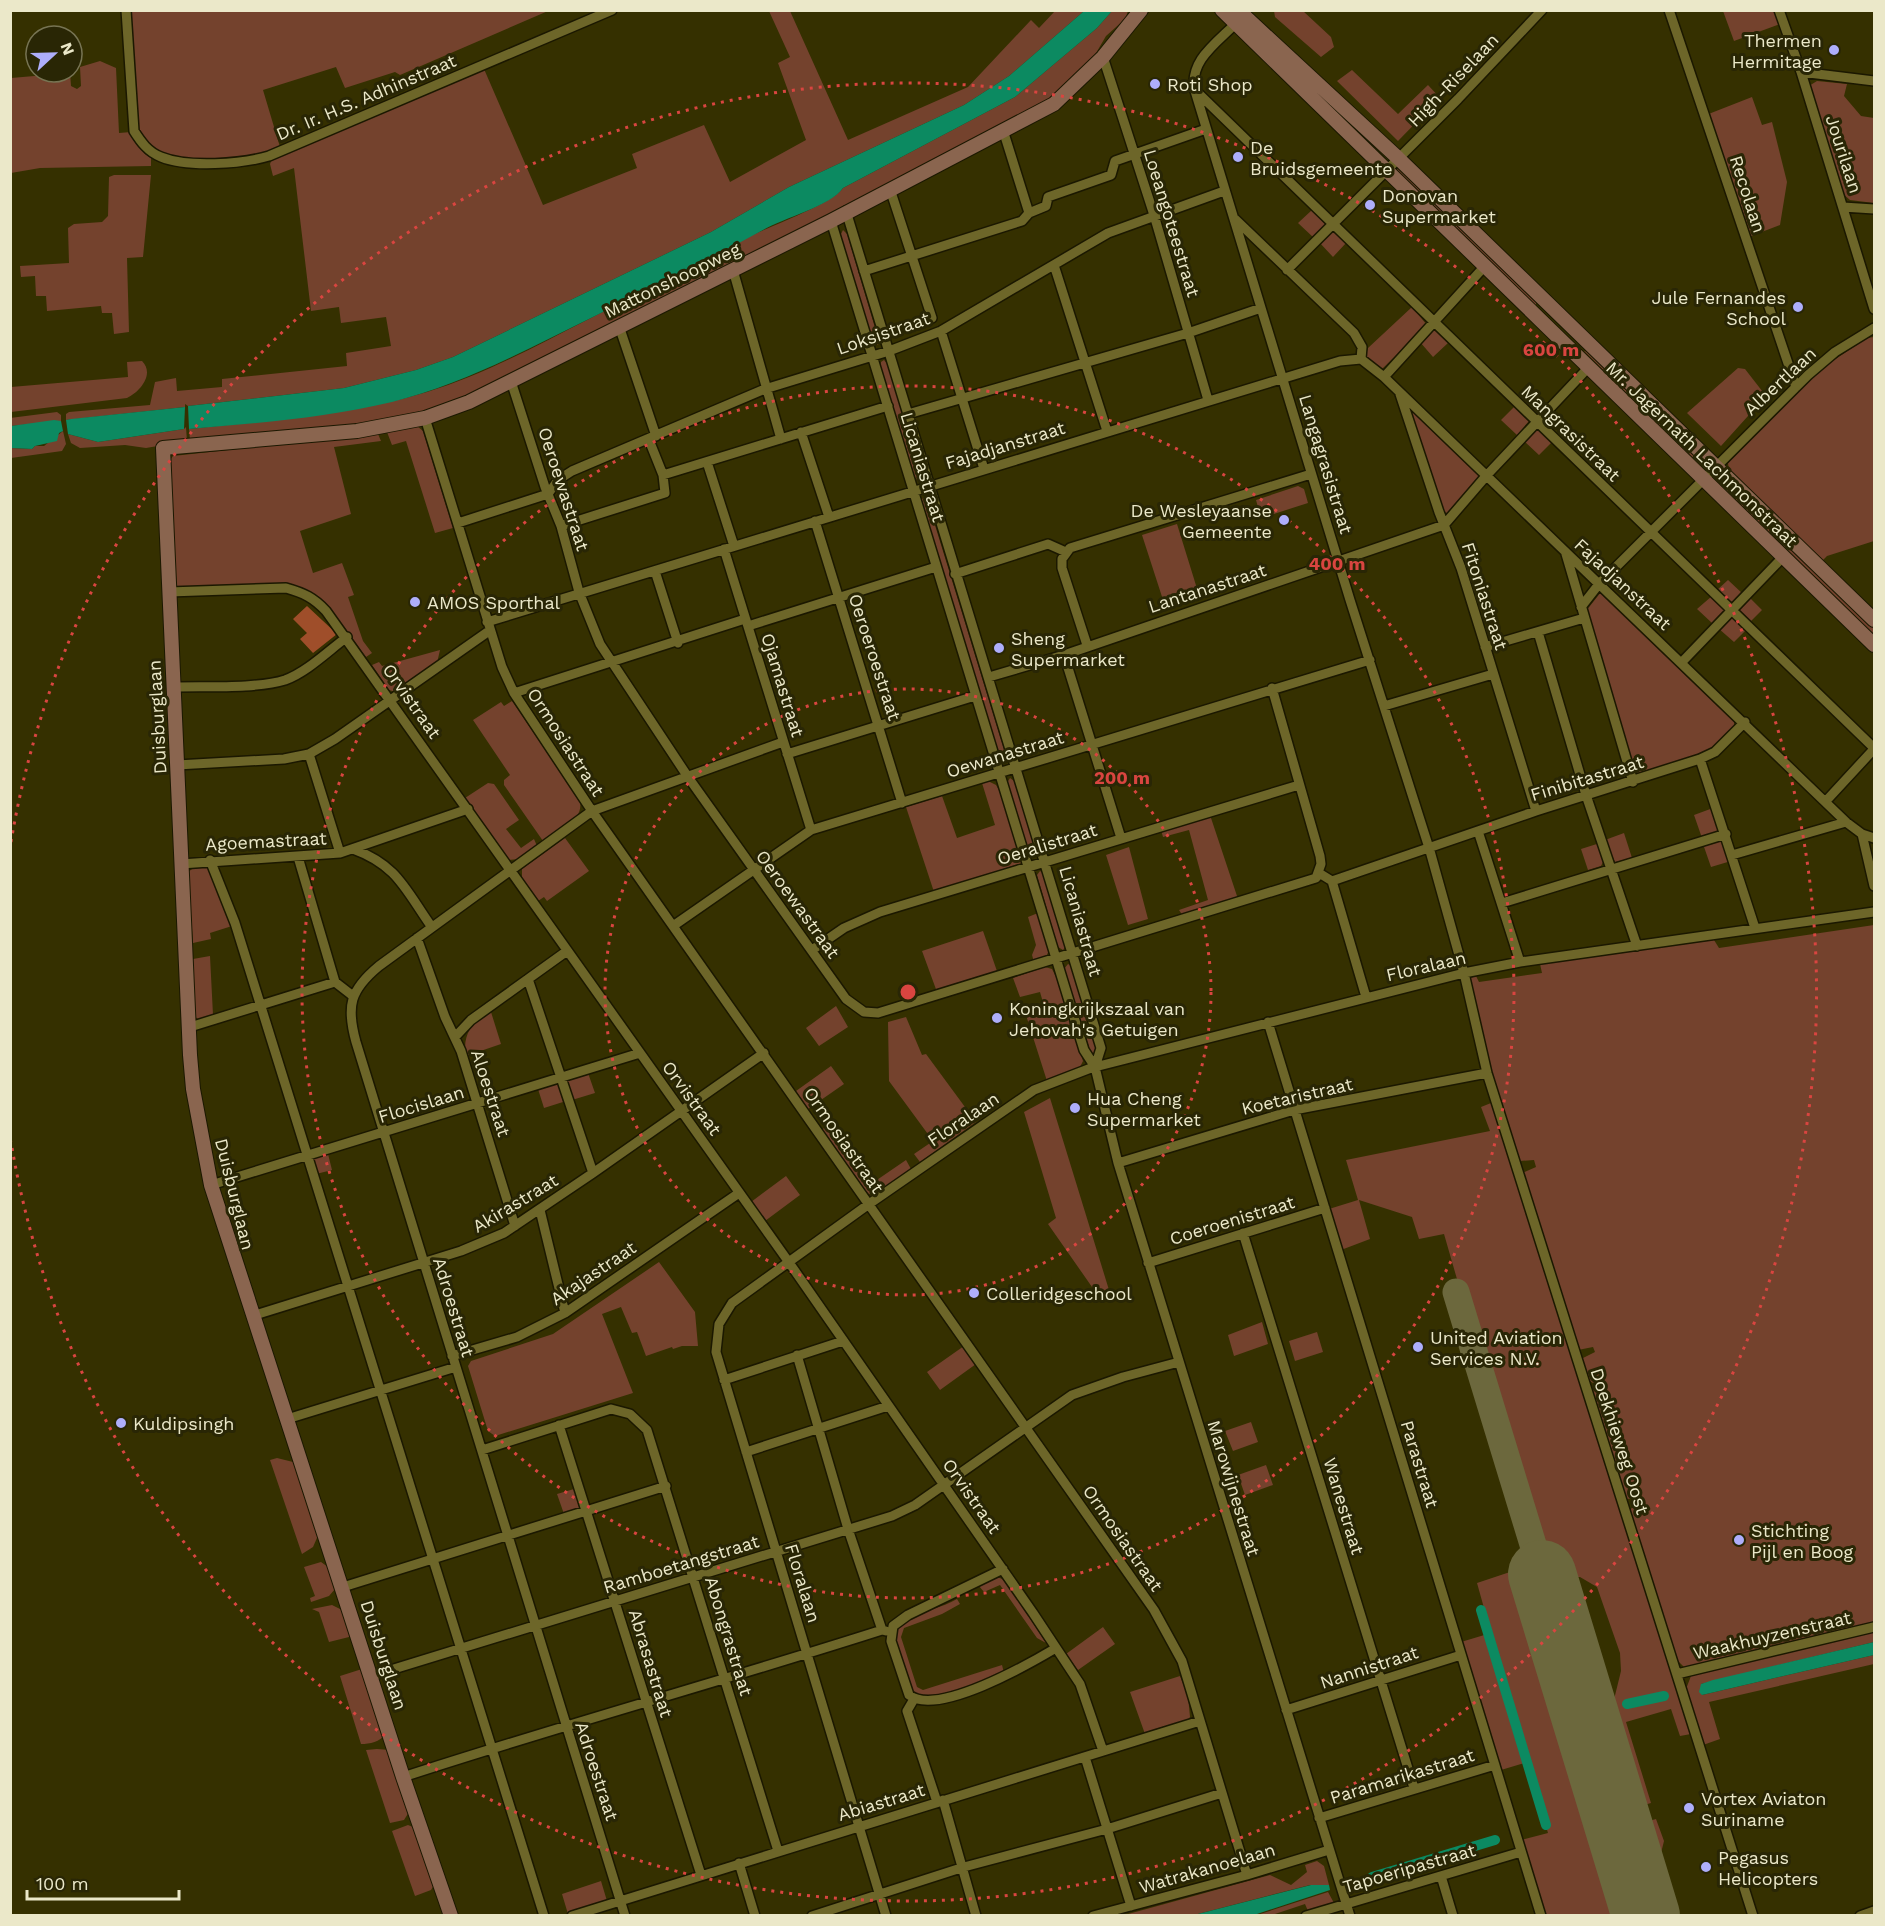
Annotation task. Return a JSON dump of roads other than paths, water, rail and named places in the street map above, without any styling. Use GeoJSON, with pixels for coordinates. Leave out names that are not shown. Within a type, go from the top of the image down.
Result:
{"type":"FeatureCollection","features":[{"type":"Feature","properties":{"kind":"street","name":"Dr. Ir. H.S. Adhinstraat"},"geometry":{"type":"LineString","coordinates":[[126,10],[134,131],[144,146],[163,158],[216,163],[250,161],[269,156],[612,10]]}},
{"type":"Feature","properties":{"kind":"street","name":"Mattonshoopweg"},"geometry":{"type":"LineString","coordinates":[[163,448],[357,431],[425,418],[469,402],[831,222],[846,211],[1054,104],[1103,57],[1141,10]]}},
{"type":"Feature","properties":{"kind":"street","name":"Mr. Jagernath Lachmonstraat"},"geometry":{"type":"LineString","coordinates":[[1222,10],[1239,17],[1305,83],[1385,170],[1587,369],[1875,645]]}},
{"type":"Feature","properties":{"kind":"street","name":"High-Riselaan"},"geometry":{"type":"LineString","coordinates":[[1287,270],[1542,10]]}},
{"type":"Feature","properties":{"kind":"street","name":"Recolaan"},"geometry":{"type":"LineString","coordinates":[[1669,10],[1796,387]]}},
{"type":"Feature","properties":{"kind":"street","name":"Jourilaan"},"geometry":{"type":"LineString","coordinates":[[1779,10],[1801,72],[1875,309]]}},
{"type":"Feature","properties":{"kind":"street","name":"Langagrasistraat"},"geometry":{"type":"LineString","coordinates":[[1239,17],[1197,63],[1192,79],[1311,474],[1428,846],[1464,973]]}},
{"type":"Feature","properties":{"kind":"street","name":"Loeangoteestraat"},"geometry":{"type":"LineString","coordinates":[[1103,57],[1154,215],[1208,400]]}},
{"type":"Feature","properties":{"kind":"street"},"geometry":{"type":"LineString","coordinates":[[1801,72],[1875,81]]}},
{"type":"Feature","properties":{"kind":"street","name":"Mr. Jagernath Lachmonstraat"},"geometry":{"type":"LineString","coordinates":[[1305,83],[1398,158],[1875,620]]}},
{"type":"Feature","properties":{"kind":"street","name":"Mangrasistraat"},"geometry":{"type":"LineString","coordinates":[[1195,91],[1875,748]]}},
{"type":"Feature","properties":{"kind":"street"},"geometry":{"type":"LineString","coordinates":[[864,272],[1022,221],[1029,213],[1046,206],[1048,197],[1111,175],[1114,161],[1206,129]]}},
{"type":"Feature","properties":{"kind":"street"},"geometry":{"type":"LineString","coordinates":[[1003,130],[1029,213]]}},
{"type":"Feature","properties":{"kind":"street"},"geometry":{"type":"LineString","coordinates":[[890,189],[932,318]]}},
{"type":"Feature","properties":{"kind":"street","name":"Loksistraat"},"geometry":{"type":"LineString","coordinates":[[548,494],[558,480],[573,471],[765,389],[889,351],[941,331],[1108,233],[1224,191]]}},
{"type":"Feature","properties":{"kind":"street"},"geometry":{"type":"LineString","coordinates":[[1843,207],[1875,209]]}},
{"type":"Feature","properties":{"kind":"street","name":"Licaniastraat"},"geometry":{"type":"LineString","coordinates":[[846,211],[1101,1048],[1095,1067]]}},
{"type":"Feature","properties":{"kind":"street"},"geometry":{"type":"LineString","coordinates":[[1233,218],[1354,333],[1362,347],[1361,359]]}},
{"type":"Feature","properties":{"kind":"street","name":"Licaniastraat"},"geometry":{"type":"LineString","coordinates":[[831,222],[1084,1050],[1095,1067]]}},
{"type":"Feature","properties":{"kind":"street"},"geometry":{"type":"LineString","coordinates":[[1054,265],[1107,431]]}},
{"type":"Feature","properties":{"kind":"street"},"geometry":{"type":"LineString","coordinates":[[1384,376],[1484,267]]}},
{"type":"Feature","properties":{"kind":"street"},"geometry":{"type":"LineString","coordinates":[[733,270],[781,439]]}},
{"type":"Feature","properties":{"kind":"street"},"geometry":{"type":"LineString","coordinates":[[1533,315],[1545,302]]}},
{"type":"Feature","properties":{"kind":"street"},"geometry":{"type":"LineString","coordinates":[[908,414],[1188,333],[1261,308]]}},
{"type":"Feature","properties":{"kind":"street"},"geometry":{"type":"LineString","coordinates":[[561,526],[661,495],[666,488],[620,326]]}},
{"type":"Feature","properties":{"kind":"street","name":"Albertlaan"},"geometry":{"type":"LineString","coordinates":[[1581,607],[1599,584],[1796,387],[1835,352],[1875,328]]}},
{"type":"Feature","properties":{"kind":"street"},"geometry":{"type":"LineString","coordinates":[[941,331],[984,469]]}},
{"type":"Feature","properties":{"kind":"street"},"geometry":{"type":"LineString","coordinates":[[1574,355],[1586,342]]}},
{"type":"Feature","properties":{"kind":"street","name":"Fajadjanstraat"},"geometry":{"type":"LineString","coordinates":[[309,754],[390,701],[488,627],[579,592],[655,571],[1208,400],[1340,361],[1361,359],[1384,376],[1846,822],[1862,834],[1875,838]]}},
{"type":"Feature","properties":{"kind":"street"},"geometry":{"type":"LineString","coordinates":[[1444,525],[1535,422],[1587,369]]}},
{"type":"Feature","properties":{"kind":"street","name":"Oeroewastraat"},"geometry":{"type":"LineString","coordinates":[[511,381],[548,494],[561,526],[579,592],[609,663],[754,871],[846,999],[854,1006],[871,1013],[1056,960],[1310,881],[1319,873]]}},
{"type":"Feature","properties":{"kind":"street","name":"Fitoniastraat"},"geometry":{"type":"LineString","coordinates":[[1399,392],[1461,568],[1536,811]]}},
{"type":"Feature","properties":{"kind":"street"},"geometry":{"type":"LineString","coordinates":[[663,475],[888,406]]}},
{"type":"Feature","properties":{"kind":"street","name":"Ormosiastraat"},"geometry":{"type":"LineString","coordinates":[[425,418],[488,627],[514,693],[592,811],[1154,1610],[1182,1661],[1247,1875]]}},
{"type":"Feature","properties":{"kind":"street"},"geometry":{"type":"LineString","coordinates":[[801,432],[829,517]]}},
{"type":"Feature","properties":{"kind":"street","name":"Duisburglaan"},"geometry":{"type":"LineString","coordinates":[[163,448],[193,1089],[211,1185],[403,1777],[452,1916]]}},
{"type":"Feature","properties":{"kind":"street","name":"Ojamastraat"},"geometry":{"type":"LineString","coordinates":[[707,462],[746,622],[811,830]]}},
{"type":"Feature","properties":{"kind":"street"},"geometry":{"type":"LineString","coordinates":[[1087,645],[1062,568],[1066,552],[1076,545],[1311,474]]}},
{"type":"Feature","properties":{"kind":"street"},"geometry":{"type":"LineString","coordinates":[[458,523],[548,494]]}},
{"type":"Feature","properties":{"kind":"street","name":"Oeroeroestraat"},"geometry":{"type":"LineString","coordinates":[[815,522],[902,803]]}},
{"type":"Feature","properties":{"kind":"street","name":"Lantanastraat"},"geometry":{"type":"LineString","coordinates":[[989,677],[1064,655],[1087,645],[1444,525]]}},
{"type":"Feature","properties":{"kind":"street"},"geometry":{"type":"LineString","coordinates":[[955,574],[1048,544],[1066,552]]}},
{"type":"Feature","properties":{"kind":"street"},"geometry":{"type":"LineString","coordinates":[[1565,553],[1633,782]]}},
{"type":"Feature","properties":{"kind":"street"},"geometry":{"type":"LineString","coordinates":[[1682,662],[1783,557]]}},
{"type":"Feature","properties":{"kind":"street"},"geometry":{"type":"LineString","coordinates":[[514,693],[936,567]]}},
{"type":"Feature","properties":{"kind":"street"},"geometry":{"type":"LineString","coordinates":[[655,571],[678,643]]}},
{"type":"Feature","properties":{"kind":"street","name":"Orvistraat"},"geometry":{"type":"LineString","coordinates":[[169,592],[270,588],[295,590],[315,600],[346,637],[1003,1569],[1080,1684],[1103,1751]]}},
{"type":"Feature","properties":{"kind":"street"},"geometry":{"type":"LineString","coordinates":[[1485,647],[1584,618]]}},
{"type":"Feature","properties":{"kind":"street"},"geometry":{"type":"LineString","coordinates":[[1538,632],[1586,795],[1637,946]]}},
{"type":"Feature","properties":{"kind":"street"},"geometry":{"type":"LineString","coordinates":[[173,687],[268,683],[285,680],[297,674],[346,637]]}},
{"type":"Feature","properties":{"kind":"street"},"geometry":{"type":"LineString","coordinates":[[1064,655],[1090,746],[1122,838]]}},
{"type":"Feature","properties":{"kind":"street","name":"Oewanastraat"},"geometry":{"type":"LineString","coordinates":[[673,926],[811,830],[1370,660]]}},
{"type":"Feature","properties":{"kind":"street"},"geometry":{"type":"LineString","coordinates":[[1384,706],[1493,674]]}},
{"type":"Feature","properties":{"kind":"street"},"geometry":{"type":"LineString","coordinates":[[1272,688],[1320,856],[1319,873],[1332,881],[1366,997]]}},
{"type":"Feature","properties":{"kind":"street"},"geometry":{"type":"LineString","coordinates":[[787,754],[975,696]]}},
{"type":"Feature","properties":{"kind":"street","name":"Finibitastraat"},"geometry":{"type":"LineString","coordinates":[[1332,881],[1428,846],[1701,759],[1715,752],[1745,722]]}},
{"type":"Feature","properties":{"kind":"street"},"geometry":{"type":"LineString","coordinates":[[298,858],[334,982],[352,996],[370,974],[431,926],[592,811],[783,742]]}},
{"type":"Feature","properties":{"kind":"street"},"geometry":{"type":"LineString","coordinates":[[1826,801],[1875,748]]}},
{"type":"Feature","properties":{"kind":"street"},"geometry":{"type":"LineString","coordinates":[[177,765],[284,759],[309,754],[340,853]]}},
{"type":"Feature","properties":{"kind":"street"},"geometry":{"type":"LineString","coordinates":[[1701,759],[1755,928]]}},
{"type":"Feature","properties":{"kind":"street","name":"Oeralistraat"},"geometry":{"type":"LineString","coordinates":[[812,950],[844,928],[880,912],[1299,785]]}},
{"type":"Feature","properties":{"kind":"street","name":"Agoemastraat"},"geometry":{"type":"LineString","coordinates":[[181,864],[210,860],[298,858],[340,853],[468,810]]}},
{"type":"Feature","properties":{"kind":"street"},"geometry":{"type":"LineString","coordinates":[[1732,855],[1846,822]]}},
{"type":"Feature","properties":{"kind":"street"},"geometry":{"type":"LineString","coordinates":[[1478,831],[1520,962]]}},
{"type":"Feature","properties":{"kind":"street"},"geometry":{"type":"LineString","coordinates":[[1502,903],[1612,867],[1726,834]]}},
{"type":"Feature","properties":{"kind":"street"},"geometry":{"type":"LineString","coordinates":[[1862,834],[1875,886]]}},
{"type":"Feature","properties":{"kind":"street","name":"Agoemastraat"},"geometry":{"type":"LineString","coordinates":[[353,849],[376,858],[393,872],[431,926]]}},
{"type":"Feature","properties":{"kind":"street"},"geometry":{"type":"LineString","coordinates":[[210,860],[235,923],[258,1004],[431,1560],[461,1647],[544,1916]]}},
{"type":"Feature","properties":{"kind":"street","name":"Floralaan"},"geometry":{"type":"LineString","coordinates":[[886,1916],[716,1352],[716,1336],[723,1314],[732,1303],[788,1261],[1034,1090],[1095,1067],[1464,973],[1520,962],[1875,912]]}},
{"type":"Feature","properties":{"kind":"street"},"geometry":{"type":"LineString","coordinates":[[417,938],[445,1017],[455,1037]]}},
{"type":"Feature","properties":{"kind":"street","name":"Aloestraat"},"geometry":{"type":"LineString","coordinates":[[515,1226],[478,1103],[455,1037],[471,1020],[567,951]]}},
{"type":"Feature","properties":{"kind":"street","name":"Doekhieweg Oost"},"geometry":{"type":"LineString","coordinates":[[1464,973],[1487,1074],[1753,1916]]}},
{"type":"Feature","properties":{"kind":"street"},"geometry":{"type":"LineString","coordinates":[[528,979],[593,1173]]}},
{"type":"Feature","properties":{"kind":"street"},"geometry":{"type":"LineString","coordinates":[[190,1027],[334,982]]}},
{"type":"Feature","properties":{"kind":"street","name":"Adroestraat"},"geometry":{"type":"LineString","coordinates":[[352,996],[352,1026],[564,1725],[625,1916]]}},
{"type":"Feature","properties":{"kind":"street","name":"Parastraat"},"geometry":{"type":"LineString","coordinates":[[1268,1023],[1541,1916]]}},
{"type":"Feature","properties":{"kind":"street","name":"Flocislaan"},"geometry":{"type":"LineString","coordinates":[[211,1185],[640,1053]]}},
{"type":"Feature","properties":{"kind":"street","name":"Akirastraat"},"geometry":{"type":"LineString","coordinates":[[252,1316],[483,1243],[540,1210],[764,1053]]}},
{"type":"Feature","properties":{"kind":"street","name":"Marowijnestraat"},"geometry":{"type":"LineString","coordinates":[[1095,1067],[1118,1163],[1148,1263],[1350,1916]]}},
{"type":"Feature","properties":{"kind":"street","name":"Koetaristraat"},"geometry":{"type":"LineString","coordinates":[[1118,1163],[1294,1110],[1487,1074]]}},
{"type":"Feature","properties":{"kind":"street","name":"Akajastraat"},"geometry":{"type":"LineString","coordinates":[[452,1356],[517,1337],[566,1313],[739,1193]]}},
{"type":"Feature","properties":{"kind":"street","name":"Coeroenistraat"},"geometry":{"type":"LineString","coordinates":[[1148,1263],[1325,1208]]}},
{"type":"Feature","properties":{"kind":"street"},"geometry":{"type":"LineString","coordinates":[[540,1210],[566,1313]]}},
{"type":"Feature","properties":{"kind":"street","name":"Wanestraat"},"geometry":{"type":"LineString","coordinates":[[1243,1233],[1414,1788]]}},
{"type":"Feature","properties":{"kind":"street"},"geometry":{"type":"LineString","coordinates":[[724,1380],[843,1341]]}},
{"type":"Feature","properties":{"kind":"street"},"geometry":{"type":"LineString","coordinates":[[797,1355],[848,1529],[905,1688],[914,1699],[928,1702],[942,1699],[1007,1676],[1056,1648]]}},
{"type":"Feature","properties":{"kind":"street","name":"Ramboetangstraat"},"geometry":{"type":"LineString","coordinates":[[371,1676],[892,1516],[915,1505],[1072,1395],[1123,1377],[1179,1362]]}},
{"type":"Feature","properties":{"kind":"street"},"geometry":{"type":"LineString","coordinates":[[287,1419],[456,1367]]}},
{"type":"Feature","properties":{"kind":"street"},"geometry":{"type":"LineString","coordinates":[[746,1452],[888,1406]]}},
{"type":"Feature","properties":{"kind":"street","name":"Abongrastraat"},"geometry":{"type":"LineString","coordinates":[[482,1450],[611,1409],[630,1414],[647,1430],[778,1851]]}},
{"type":"Feature","properties":{"kind":"street","name":"Abrasastraat"},"geometry":{"type":"LineString","coordinates":[[559,1425],[701,1875]]}},
{"type":"Feature","properties":{"kind":"street"},"geometry":{"type":"LineString","coordinates":[[342,1587],[666,1486]]}},
{"type":"Feature","properties":{"kind":"street"},"geometry":{"type":"LineString","coordinates":[[403,1777],[564,1725],[886,1631],[908,1615],[1003,1569]]}},
{"type":"Feature","properties":{"kind":"street","name":"Waakhuyzenstraat"},"geometry":{"type":"LineString","coordinates":[[1677,1674],[1875,1627]]}},
{"type":"Feature","properties":{"kind":"street","name":"Nannistraat"},"geometry":{"type":"LineString","coordinates":[[1286,1710],[1461,1654]]}},
{"type":"Feature","properties":{"kind":"street"},"geometry":{"type":"LineString","coordinates":[[914,1699],[907,1711],[964,1867],[976,1916]]}},
{"type":"Feature","properties":{"kind":"street","name":"Abiastraat"},"geometry":{"type":"LineString","coordinates":[[572,1916],[1200,1721]]}},
{"type":"Feature","properties":{"kind":"street"},"geometry":{"type":"LineString","coordinates":[[1085,1757],[1131,1906]]}},
{"type":"Feature","properties":{"kind":"street","name":"Paramarikastraat"},"geometry":{"type":"LineString","coordinates":[[1318,1818],[1495,1765]]}},
{"type":"Feature","properties":{"kind":"street"},"geometry":{"type":"LineString","coordinates":[[812,1916],[964,1867],[1107,1829],[1222,1793]]}},
{"type":"Feature","properties":{"kind":"street","name":"Watrakanoelaan"},"geometry":{"type":"LineString","coordinates":[[1093,1916],[1247,1875],[1329,1850]]}},
{"type":"Feature","properties":{"kind":"street","name":"Tapoeripastraat"},"geometry":{"type":"LineString","coordinates":[[1306,1916],[1521,1852]]}},
{"type":"Feature","properties":{"kind":"street"},"geometry":{"type":"LineString","coordinates":[[739,1863],[755,1916]]}},
{"type":"Feature","properties":{"kind":"street"},"geometry":{"type":"LineString","coordinates":[[1441,1876],[1452,1916]]}},
{"type":"Feature","properties":{"kind":"street"},"geometry":{"type":"LineString","coordinates":[[1860,1916],[1875,1911]]}},
{"type":"Feature","properties":{"kind":"waterway"},"geometry":{"type":"LineString","coordinates":[[1481,1610],[1546,1825]]}},
{"type":"Feature","properties":{"kind":"waterway"},"geometry":{"type":"LineString","coordinates":[[1627,1704],[1664,1696]]}},
{"type":"Feature","properties":{"kind":"waterway"},"geometry":{"type":"LineString","coordinates":[[1372,1877],[1495,1840]]}},
{"type":"Feature","properties":{"kind":"place","name":"Thermen Hermitage"},"geometry":{"type":"Point","coordinates":[1834,50]}},
{"type":"Feature","properties":{"kind":"place","name":"Roti Shop"},"geometry":{"type":"Point","coordinates":[1155,84]}},
{"type":"Feature","properties":{"kind":"place","name":"De Bruidsgemeente"},"geometry":{"type":"Point","coordinates":[1238,157]}},
{"type":"Feature","properties":{"kind":"place","name":"Donovan Supermarket"},"geometry":{"type":"Point","coordinates":[1370,205]}},
{"type":"Feature","properties":{"kind":"place","name":"Jule Fernandes School"},"geometry":{"type":"Point","coordinates":[1798,307]}},
{"type":"Feature","properties":{"kind":"place","name":"De Wesleyaanse Gemeente"},"geometry":{"type":"Point","coordinates":[1284,520]}},
{"type":"Feature","properties":{"kind":"place","name":"AMOS Sporthal"},"geometry":{"type":"Point","coordinates":[415,602]}},
{"type":"Feature","properties":{"kind":"place","name":"Sheng Supermarket"},"geometry":{"type":"Point","coordinates":[999,648]}},
{"type":"Feature","properties":{"kind":"place","name":"Koningkrijkszaal van Jehovah's Getuigen"},"geometry":{"type":"Point","coordinates":[997,1018]}},
{"type":"Feature","properties":{"kind":"place","name":"Hua Cheng Supermarket"},"geometry":{"type":"Point","coordinates":[1075,1108]}},
{"type":"Feature","properties":{"kind":"place","name":"Colleridgeschool"},"geometry":{"type":"Point","coordinates":[974,1293]}},
{"type":"Feature","properties":{"kind":"place","name":"United Aviation Services N.V."},"geometry":{"type":"Point","coordinates":[1418,1347]}},
{"type":"Feature","properties":{"kind":"place","name":"Kuldipsingh"},"geometry":{"type":"Point","coordinates":[121,1423]}},
{"type":"Feature","properties":{"kind":"place","name":"Stichting Pijl en Boog"},"geometry":{"type":"Point","coordinates":[1739,1540]}},
{"type":"Feature","properties":{"kind":"place","name":"Vortex Aviaton Suriname"},"geometry":{"type":"Point","coordinates":[1689,1808]}},
{"type":"Feature","properties":{"kind":"place","name":"Pegasus Helicopters"},"geometry":{"type":"Point","coordinates":[1706,1867]}}]}
